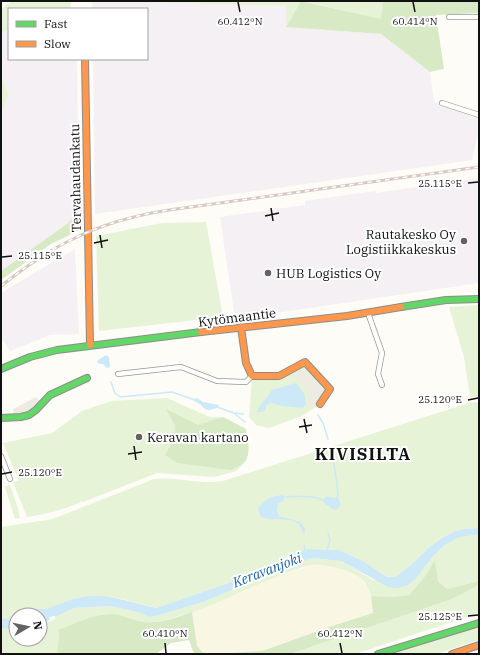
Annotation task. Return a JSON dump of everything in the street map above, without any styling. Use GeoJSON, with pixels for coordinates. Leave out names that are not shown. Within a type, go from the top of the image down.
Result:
{"type":"FeatureCollection","features":[{"type":"Feature","properties":{"kind":"main road","name":"Tervahaudankatu"},"geometry":{"type":"LineString","coordinates":[[85,60],[90,345]]}},
{"type":"Feature","properties":{"kind":"main road","name":"Kytömaantie"},"geometry":{"type":"LineString","coordinates":[[1,369],[18,361],[43,353],[90,345],[368,313],[437,301],[479,299]]}},
{"type":"Feature","properties":{"kind":"main road"},"geometry":{"type":"LineString","coordinates":[[241,327],[246,363],[252,376],[279,376],[306,362],[330,388],[320,404]]}},
{"type":"Feature","properties":{"kind":"main road"},"geometry":{"type":"LineString","coordinates":[[1,418],[29,415],[36,410],[50,395],[86,378]]}},
{"type":"Feature","properties":{"kind":"main road"},"geometry":{"type":"LineString","coordinates":[[378,654],[479,623]]}},
{"type":"Feature","properties":{"kind":"main road"},"geometry":{"type":"LineString","coordinates":[[452,654],[479,645]]}},
{"type":"Feature","properties":{"kind":"street"},"geometry":{"type":"LineString","coordinates":[[449,17],[479,17]]}},
{"type":"Feature","properties":{"kind":"street"},"geometry":{"type":"LineString","coordinates":[[442,103],[479,116]]}},
{"type":"Feature","properties":{"kind":"street"},"geometry":{"type":"LineString","coordinates":[[368,313],[382,353],[378,374],[382,385]]}},
{"type":"Feature","properties":{"kind":"street"},"geometry":{"type":"LineString","coordinates":[[118,374],[181,367],[217,381],[246,382],[252,376]]}},
{"type":"Feature","properties":{"kind":"street"},"geometry":{"type":"LineString","coordinates":[[1,456],[10,479]]}},
{"type":"Feature","properties":{"kind":"shaded area"},"geometry":{"type":"Polygon","coordinates":[[[92,1],[286,6],[286,27],[381,34],[430,72],[434,102],[479,119],[479,129],[472,160],[95,214],[93,60],[148,60],[148,8],[92,8],[92,1]]]}},
{"type":"Feature","properties":{"kind":"shaded area"},"geometry":{"type":"Polygon","coordinates":[[[8,30],[8,60],[77,60],[78,134],[82,197],[74,197],[74,216],[68,223],[1,271],[1,111],[9,95],[1,77],[1,33],[8,30]]]}},
{"type":"Feature","properties":{"kind":"shaded area"},"geometry":{"type":"Polygon","coordinates":[[[479,178],[479,283],[235,319],[220,217],[305,205],[305,201],[375,191],[376,193],[479,178]]]}},
{"type":"Feature","properties":{"kind":"shaded area"},"geometry":{"type":"Polygon","coordinates":[[[75,249],[79,334],[50,335],[10,351],[1,337],[1,293],[75,249]]]}},
{"type":"Feature","properties":{"kind":"shaded area"},"geometry":{"type":"Polygon","coordinates":[[[303,370],[309,373],[313,380],[321,386],[324,385],[325,392],[322,399],[312,408],[309,406],[308,391],[294,375],[298,371],[303,370]]]}},
{"type":"Feature","properties":{"kind":"shaded area"},"geometry":{"type":"Polygon","coordinates":[[[36,397],[41,403],[36,410],[14,418],[13,409],[36,397]]]}},
{"type":"Feature","properties":{"kind":"shaded area"},"geometry":{"type":"Polygon","coordinates":[[[313,565],[324,565],[354,573],[361,578],[367,586],[371,596],[373,613],[262,651],[204,654],[197,646],[192,612],[282,574],[313,565]]]}},
{"type":"Feature","properties":{"kind":"green space"},"geometry":{"type":"Polygon","coordinates":[[[12,1],[71,1],[70,8],[8,8],[8,30],[1,33],[1,9],[12,1]]]}},
{"type":"Feature","properties":{"kind":"green space"},"geometry":{"type":"Polygon","coordinates":[[[95,1],[301,1],[286,27],[286,6],[95,1]]]}},
{"type":"Feature","properties":{"kind":"green space"},"geometry":{"type":"Polygon","coordinates":[[[301,1],[381,19],[383,1],[479,1],[479,13],[436,15],[444,69],[430,72],[381,34],[286,27],[301,1]]]}},
{"type":"Feature","properties":{"kind":"green space"},"geometry":{"type":"Polygon","coordinates":[[[304,1],[383,1],[382,20],[304,1]]]}},
{"type":"Feature","properties":{"kind":"green space"},"geometry":{"type":"Polygon","coordinates":[[[1,77],[9,95],[1,111],[1,77]]]}},
{"type":"Feature","properties":{"kind":"green space"},"geometry":{"type":"Polygon","coordinates":[[[74,196],[82,197],[82,229],[51,244],[1,280],[1,271],[68,223],[74,216],[74,196]]]}},
{"type":"Feature","properties":{"kind":"green space"},"geometry":{"type":"Polygon","coordinates":[[[206,222],[223,317],[99,331],[96,236],[162,223],[206,222]]]}},
{"type":"Feature","properties":{"kind":"green space"},"geometry":{"type":"Polygon","coordinates":[[[478,305],[479,397],[470,397],[464,357],[449,307],[478,305]]]}},
{"type":"Feature","properties":{"kind":"green space"},"geometry":{"type":"Polygon","coordinates":[[[305,362],[330,389],[319,405],[302,416],[269,428],[256,425],[249,417],[252,376],[279,376],[305,362]]]}},
{"type":"Feature","properties":{"kind":"green space"},"geometry":{"type":"Polygon","coordinates":[[[167,398],[210,417],[223,417],[246,429],[249,447],[246,461],[236,471],[214,477],[157,473],[83,502],[82,501],[49,513],[27,517],[13,482],[19,481],[3,443],[52,433],[82,411],[111,401],[167,398]]]}},
{"type":"Feature","properties":{"kind":"green space"},"geometry":{"type":"Polygon","coordinates":[[[479,402],[479,528],[455,531],[442,538],[395,577],[387,577],[363,561],[339,550],[306,549],[243,578],[156,608],[122,599],[80,597],[48,609],[48,607],[8,607],[8,619],[1,618],[1,527],[53,519],[154,479],[163,478],[206,482],[223,481],[469,403],[479,402]]]}},
{"type":"Feature","properties":{"kind":"green space"},"geometry":{"type":"Polygon","coordinates":[[[166,409],[198,425],[223,417],[246,429],[248,448],[247,458],[239,466],[231,470],[177,463],[165,455],[174,439],[175,426],[166,409]]]}},
{"type":"Feature","properties":{"kind":"green space"},"geometry":{"type":"Polygon","coordinates":[[[10,485],[20,518],[15,519],[5,487],[10,485]]]}},
{"type":"Feature","properties":{"kind":"green space"},"geometry":{"type":"Polygon","coordinates":[[[479,535],[479,581],[447,589],[438,581],[435,561],[426,575],[409,595],[393,597],[371,596],[363,580],[357,575],[330,566],[312,565],[283,574],[199,610],[165,620],[144,622],[111,614],[98,615],[77,624],[59,635],[57,654],[1,654],[1,627],[8,627],[8,647],[48,647],[48,622],[55,619],[55,617],[74,608],[110,606],[138,612],[149,617],[156,616],[203,602],[312,558],[341,561],[373,580],[408,585],[442,547],[462,536],[479,535]]]}},
{"type":"Feature","properties":{"kind":"green space"},"geometry":{"type":"Polygon","coordinates":[[[435,560],[438,581],[447,589],[479,581],[479,585],[452,599],[290,654],[213,654],[262,651],[373,613],[371,596],[393,597],[409,595],[426,575],[435,560]]]}},
{"type":"Feature","properties":{"kind":"green space"},"geometry":{"type":"Polygon","coordinates":[[[479,585],[479,613],[355,654],[290,654],[452,599],[479,585]]]}},
{"type":"Feature","properties":{"kind":"green space"},"geometry":{"type":"Polygon","coordinates":[[[192,612],[197,646],[204,654],[194,654],[189,640],[171,643],[156,654],[57,654],[59,635],[58,630],[91,617],[105,614],[115,614],[140,621],[156,622],[168,620],[192,612]]]}},
{"type":"Feature","properties":{"kind":"green space"},"geometry":{"type":"Polygon","coordinates":[[[479,627],[479,640],[436,654],[391,654],[479,627]]]}},
{"type":"Feature","properties":{"kind":"water"},"geometry":{"type":"Polygon","coordinates":[[[106,355],[109,357],[110,367],[107,368],[103,364],[97,363],[98,360],[106,355]]]}},
{"type":"Feature","properties":{"kind":"water"},"geometry":{"type":"Polygon","coordinates":[[[296,383],[304,393],[306,404],[303,408],[282,406],[271,403],[266,405],[266,410],[257,412],[272,390],[296,383]]]}},
{"type":"Feature","properties":{"kind":"water"},"geometry":{"type":"Polygon","coordinates":[[[197,398],[203,402],[219,405],[217,408],[209,410],[205,409],[192,399],[197,398]]]}},
{"type":"Feature","properties":{"kind":"water"},"geometry":{"type":"Polygon","coordinates":[[[283,495],[284,500],[278,504],[277,511],[279,516],[300,522],[305,528],[304,536],[297,523],[260,516],[258,508],[263,502],[272,497],[283,495]]]}},
{"type":"Feature","properties":{"kind":"water"},"geometry":{"type":"Polygon","coordinates":[[[326,497],[338,498],[341,504],[338,509],[334,510],[324,503],[323,500],[326,497]]]}},
{"type":"Feature","properties":{"kind":"water"},"geometry":{"type":"Polygon","coordinates":[[[479,528],[479,535],[457,538],[445,545],[434,555],[415,579],[408,585],[398,588],[388,587],[341,561],[312,558],[203,602],[156,616],[149,617],[138,612],[110,606],[74,608],[55,617],[53,608],[67,601],[78,598],[101,596],[156,608],[243,578],[306,549],[339,550],[363,561],[387,577],[395,577],[442,538],[455,531],[479,528]]]}},
{"type":"Feature","properties":{"kind":"water"},"geometry":{"type":"Polygon","coordinates":[[[48,609],[50,620],[48,621],[48,609]]]}},
{"type":"Feature","properties":{"kind":"water"},"geometry":{"type":"Polygon","coordinates":[[[1,618],[8,619],[8,628],[1,628],[1,618]]]}},
{"type":"Feature","properties":{"kind":"waterway"},"geometry":{"type":"LineString","coordinates":[[111,382],[115,393],[120,397],[172,392],[192,399]]}},
{"type":"Feature","properties":{"kind":"waterway"},"geometry":{"type":"LineString","coordinates":[[217,407],[234,413],[244,414]]}},
{"type":"Feature","properties":{"kind":"waterway"},"geometry":{"type":"LineString","coordinates":[[235,414],[245,422]]}},
{"type":"Feature","properties":{"kind":"waterway"},"geometry":{"type":"LineString","coordinates":[[318,415],[323,423],[328,439]]}},
{"type":"Feature","properties":{"kind":"waterway"},"geometry":{"type":"LineString","coordinates":[[333,457],[338,494],[337,498]]}},
{"type":"Feature","properties":{"kind":"waterway"},"geometry":{"type":"LineString","coordinates":[[283,497],[298,496],[323,500]]}},
{"type":"Feature","properties":{"kind":"waterway"},"geometry":{"type":"LineString","coordinates":[[327,551],[330,540],[328,533]]}},
{"type":"Feature","properties":{"kind":"waterway"},"geometry":{"type":"LineString","coordinates":[[304,545],[305,551]]}},
{"type":"Feature","properties":{"kind":"waterway","name":"Keravanjoki"},"geometry":{"type":"LineString","coordinates":[[48,613],[65,607]]}},
{"type":"Feature","properties":{"kind":"railway"},"geometry":{"type":"LineString","coordinates":[[1,286],[36,260],[63,244],[96,229],[132,217],[169,210],[479,167]]}},
{"type":"Feature","properties":{"kind":"traffic: fast"},"geometry":{"type":"LineString","coordinates":[[401,307],[446,300],[479,299]]}},
{"type":"Feature","properties":{"kind":"traffic: fast"},"geometry":{"type":"LineString","coordinates":[[1,369],[30,357],[57,350],[201,332]]}},
{"type":"Feature","properties":{"kind":"traffic: fast"},"geometry":{"type":"LineString","coordinates":[[1,418],[29,415],[36,410],[50,395],[87,378]]}},
{"type":"Feature","properties":{"kind":"traffic: fast"},"geometry":{"type":"LineString","coordinates":[[378,654],[479,623]]}},
{"type":"Feature","properties":{"kind":"traffic: slow"},"geometry":{"type":"LineString","coordinates":[[85,60],[90,345]]}},
{"type":"Feature","properties":{"kind":"traffic: slow"},"geometry":{"type":"LineString","coordinates":[[201,332],[347,316],[401,307]]}},
{"type":"Feature","properties":{"kind":"traffic: slow"},"geometry":{"type":"LineString","coordinates":[[241,327],[246,363],[252,376],[279,376],[305,362],[330,389],[320,404]]}},
{"type":"Feature","properties":{"kind":"traffic: slow"},"geometry":{"type":"LineString","coordinates":[[452,654],[479,645]]}},
{"type":"Feature","properties":{"kind":"place","name":"Rautakesko Oy Logistiikkakeskus"},"geometry":{"type":"Point","coordinates":[464,241]}},
{"type":"Feature","properties":{"kind":"place","name":"HUB Logistics Oy"},"geometry":{"type":"Point","coordinates":[268,273]}},
{"type":"Feature","properties":{"kind":"place","name":"Keravan kartano"},"geometry":{"type":"Point","coordinates":[139,437]}},
{"type":"Feature","properties":{"kind":"district","name":"KIVISILTA"},"geometry":{"type":"Point","coordinates":[363,454]}}]}
